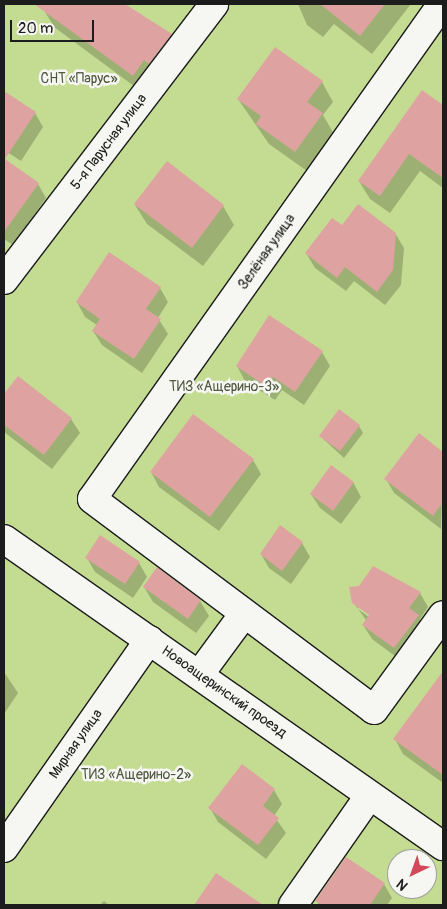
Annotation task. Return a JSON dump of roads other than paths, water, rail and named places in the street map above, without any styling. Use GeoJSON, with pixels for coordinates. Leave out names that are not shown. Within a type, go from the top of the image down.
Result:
{"type":"FeatureCollection","features":[{"type":"Feature","properties":{"kind":"street","name":"5-я Парусная улица"},"geometry":{"type":"LineString","coordinates":[[4,280],[214,4]]}},
{"type":"Feature","properties":{"kind":"street","name":"Зелёная улица"},"geometry":{"type":"LineString","coordinates":[[243,615],[92,500],[442,4]]}},
{"type":"Feature","properties":{"kind":"street","name":"Новоащеринский проезд"},"geometry":{"type":"LineString","coordinates":[[4,538],[369,796],[443,846]]}},
{"type":"Feature","properties":{"kind":"street"},"geometry":{"type":"LineString","coordinates":[[199,675],[243,615],[374,710],[443,615]]}},
{"type":"Feature","properties":{"kind":"street","name":"Мирная улица"},"geometry":{"type":"LineString","coordinates":[[4,848],[148,640]]}},
{"type":"Feature","properties":{"kind":"street"},"geometry":{"type":"LineString","coordinates":[[294,905],[369,796]]}},
{"type":"Feature","properties":{"kind":"park label","name":"СНТ «Парус»"},"geometry":{"type":"Point","coordinates":[79,79]}},
{"type":"Feature","properties":{"kind":"park label","name":"ТИЗ «Ащерино-3»"},"geometry":{"type":"Point","coordinates":[224,387]}},
{"type":"Feature","properties":{"kind":"park label","name":"ТИЗ «Ащерино-2»"},"geometry":{"type":"Point","coordinates":[136,775]}}]}
